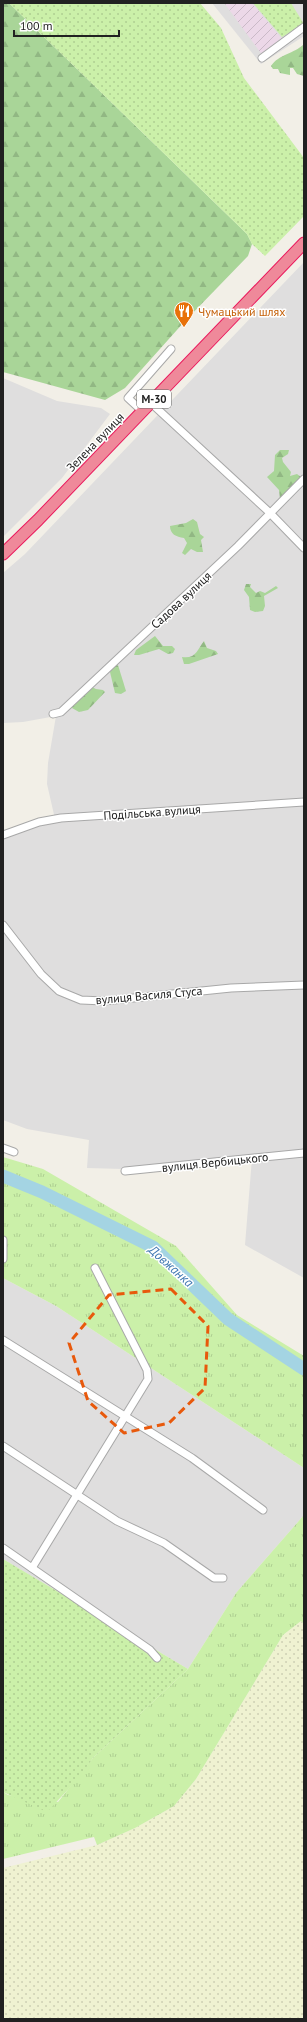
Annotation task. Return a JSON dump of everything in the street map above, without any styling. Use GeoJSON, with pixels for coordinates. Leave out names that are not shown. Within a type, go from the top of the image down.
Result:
{"type":"FeatureCollection","features":[{"type":"Feature","properties":{"kind":"highway","name":"Зелена вулиця"},"geometry":{"type":"LineString","coordinates":[[3,554],[38,520],[304,243]]}},
{"type":"Feature","properties":{"kind":"street"},"geometry":{"type":"LineString","coordinates":[[262,58],[304,27]]}},
{"type":"Feature","properties":{"kind":"street"},"geometry":{"type":"LineString","coordinates":[[142,411],[128,398],[171,350]]}},
{"type":"Feature","properties":{"kind":"street"},"geometry":{"type":"LineString","coordinates":[[151,403],[269,512],[304,548]]}},
{"type":"Feature","properties":{"kind":"street","name":"Садова вулиця"},"geometry":{"type":"LineString","coordinates":[[53,714],[61,712],[175,606],[238,546],[269,512],[304,479]]}},
{"type":"Feature","properties":{"kind":"street","name":"Подільська вулиця"},"geometry":{"type":"LineString","coordinates":[[3,835],[39,822],[61,818],[304,802]]}},
{"type":"Feature","properties":{"kind":"street","name":"вулиця Василя Стуса"},"geometry":{"type":"LineString","coordinates":[[3,925],[41,974],[59,991],[81,1000],[104,1001],[224,989],[304,985]]}},
{"type":"Feature","properties":{"kind":"street"},"geometry":{"type":"LineString","coordinates":[[3,1148],[14,1152]]}},
{"type":"Feature","properties":{"kind":"street","name":"вулиця Вербицького"},"geometry":{"type":"LineString","coordinates":[[125,1171],[304,1153]]}},
{"type":"Feature","properties":{"kind":"street"},"geometry":{"type":"LineString","coordinates":[[3,1240],[3,1259]]}},
{"type":"Feature","properties":{"kind":"street"},"geometry":{"type":"LineString","coordinates":[[32,1568],[146,1385],[148,1379],[147,1370],[95,1268]]}},
{"type":"Feature","properties":{"kind":"street"},"geometry":{"type":"LineString","coordinates":[[3,1340],[192,1458],[263,1510]]}},
{"type":"Feature","properties":{"kind":"street"},"geometry":{"type":"LineString","coordinates":[[3,1446],[117,1521],[164,1544],[214,1578],[223,1578]]}},
{"type":"Feature","properties":{"kind":"street"},"geometry":{"type":"LineString","coordinates":[[3,1548],[150,1650],[157,1658]]}},
{"type":"Feature","properties":{"kind":"highlighted area"},"geometry":{"type":"Polygon","coordinates":[[[171,1289],[208,1326],[205,1388],[169,1423],[124,1433],[88,1401],[69,1343],[109,1295],[171,1289]]]}},
{"type":"Feature","properties":{"kind":"shaded area"},"geometry":{"type":"Polygon","coordinates":[[[212,3],[304,3],[304,36],[261,64],[212,3]]]}},
{"type":"Feature","properties":{"kind":"shaded area"},"geometry":{"type":"Polygon","coordinates":[[[252,3],[282,39],[263,56],[225,4],[252,3]]]}},
{"type":"Feature","properties":{"kind":"shaded area"},"geometry":{"type":"Polygon","coordinates":[[[304,262],[304,1278],[245,1245],[252,1158],[123,1169],[87,1168],[89,1140],[27,1129],[3,1120],[3,838],[55,819],[47,784],[48,763],[56,716],[23,722],[3,723],[3,573],[25,554],[304,262]]]}},
{"type":"Feature","properties":{"kind":"shaded area"},"geometry":{"type":"Polygon","coordinates":[[[3,378],[57,401],[101,408],[110,414],[62,478],[3,537],[3,378]]]}},
{"type":"Feature","properties":{"kind":"shaded area"},"geometry":{"type":"Polygon","coordinates":[[[3,1278],[56,1306],[304,1468],[304,1515],[236,1593],[188,1669],[3,1559],[3,1278]]]}},
{"type":"Feature","properties":{"kind":"green space"},"geometry":{"type":"Polygon","coordinates":[[[3,3],[9,3],[247,234],[252,244],[248,256],[185,321],[125,388],[105,400],[3,372],[3,3]]]}},
{"type":"Feature","properties":{"kind":"green space"},"geometry":{"type":"Polygon","coordinates":[[[9,3],[200,3],[221,28],[244,78],[304,158],[304,216],[265,256],[252,244],[247,234],[9,3]]]}},
{"type":"Feature","properties":{"kind":"green space"},"geometry":{"type":"Polygon","coordinates":[[[253,3],[291,3],[304,24],[282,37],[253,3]]]}},
{"type":"Feature","properties":{"kind":"green space"},"geometry":{"type":"Polygon","coordinates":[[[304,44],[304,76],[297,74],[293,68],[290,68],[290,75],[280,73],[278,69],[273,69],[271,66],[274,62],[304,44]]]}},
{"type":"Feature","properties":{"kind":"green space"},"geometry":{"type":"Polygon","coordinates":[[[280,450],[289,450],[288,454],[282,458],[283,462],[291,472],[290,476],[297,474],[301,477],[280,499],[279,490],[267,477],[274,471],[275,455],[280,450]]]}},
{"type":"Feature","properties":{"kind":"green space"},"geometry":{"type":"Polygon","coordinates":[[[193,519],[197,522],[200,534],[204,537],[201,540],[203,552],[197,552],[191,549],[185,555],[182,553],[187,543],[184,538],[178,537],[172,533],[170,526],[186,523],[193,519]]]}},
{"type":"Feature","properties":{"kind":"green space"},"geometry":{"type":"Polygon","coordinates":[[[246,584],[251,584],[250,587],[256,593],[260,591],[265,593],[276,586],[278,588],[264,596],[265,606],[263,611],[255,612],[250,610],[249,597],[244,590],[246,584]]]}},
{"type":"Feature","properties":{"kind":"green space"},"geometry":{"type":"Polygon","coordinates":[[[155,636],[163,646],[172,646],[175,649],[173,653],[168,654],[159,649],[134,655],[136,650],[155,636]]]}},
{"type":"Feature","properties":{"kind":"green space"},"geometry":{"type":"Polygon","coordinates":[[[204,641],[207,648],[216,651],[218,654],[189,664],[184,664],[182,657],[190,657],[193,655],[198,651],[204,641]]]}},
{"type":"Feature","properties":{"kind":"green space"},"geometry":{"type":"Polygon","coordinates":[[[118,665],[126,691],[121,694],[115,693],[110,672],[111,668],[118,665]]]}},
{"type":"Feature","properties":{"kind":"green space"},"geometry":{"type":"Polygon","coordinates":[[[90,686],[105,692],[88,710],[79,712],[72,708],[69,703],[90,686]]]}},
{"type":"Feature","properties":{"kind":"green space"},"geometry":{"type":"Polygon","coordinates":[[[3,1157],[43,1169],[176,1246],[237,1315],[304,1356],[304,1468],[56,1306],[3,1278],[3,1157]]]}},
{"type":"Feature","properties":{"kind":"green space"},"geometry":{"type":"Polygon","coordinates":[[[304,1515],[304,1624],[301,1621],[283,1635],[196,1779],[174,1806],[135,1828],[97,1845],[94,1837],[3,1859],[3,1792],[8,1795],[58,1802],[93,1758],[188,1669],[236,1593],[304,1515]]]}},
{"type":"Feature","properties":{"kind":"green space"},"geometry":{"type":"Polygon","coordinates":[[[3,1559],[188,1669],[93,1758],[77,1780],[47,1812],[3,1792],[3,1559]]]}},
{"type":"Feature","properties":{"kind":"green space"},"geometry":{"type":"Polygon","coordinates":[[[301,1621],[304,1624],[304,2019],[3,2019],[3,1868],[97,1845],[135,1828],[174,1806],[196,1779],[283,1635],[301,1621]]]}},
{"type":"Feature","properties":{"kind":"waterway","name":"Довжанка"},"geometry":{"type":"LineString","coordinates":[[3,1176],[42,1192],[153,1247],[228,1319],[304,1369]]}},
{"type":"Feature","properties":{"kind":"place","name":"Чумацький шлях"},"geometry":{"type":"Point","coordinates":[184,328]}}]}
